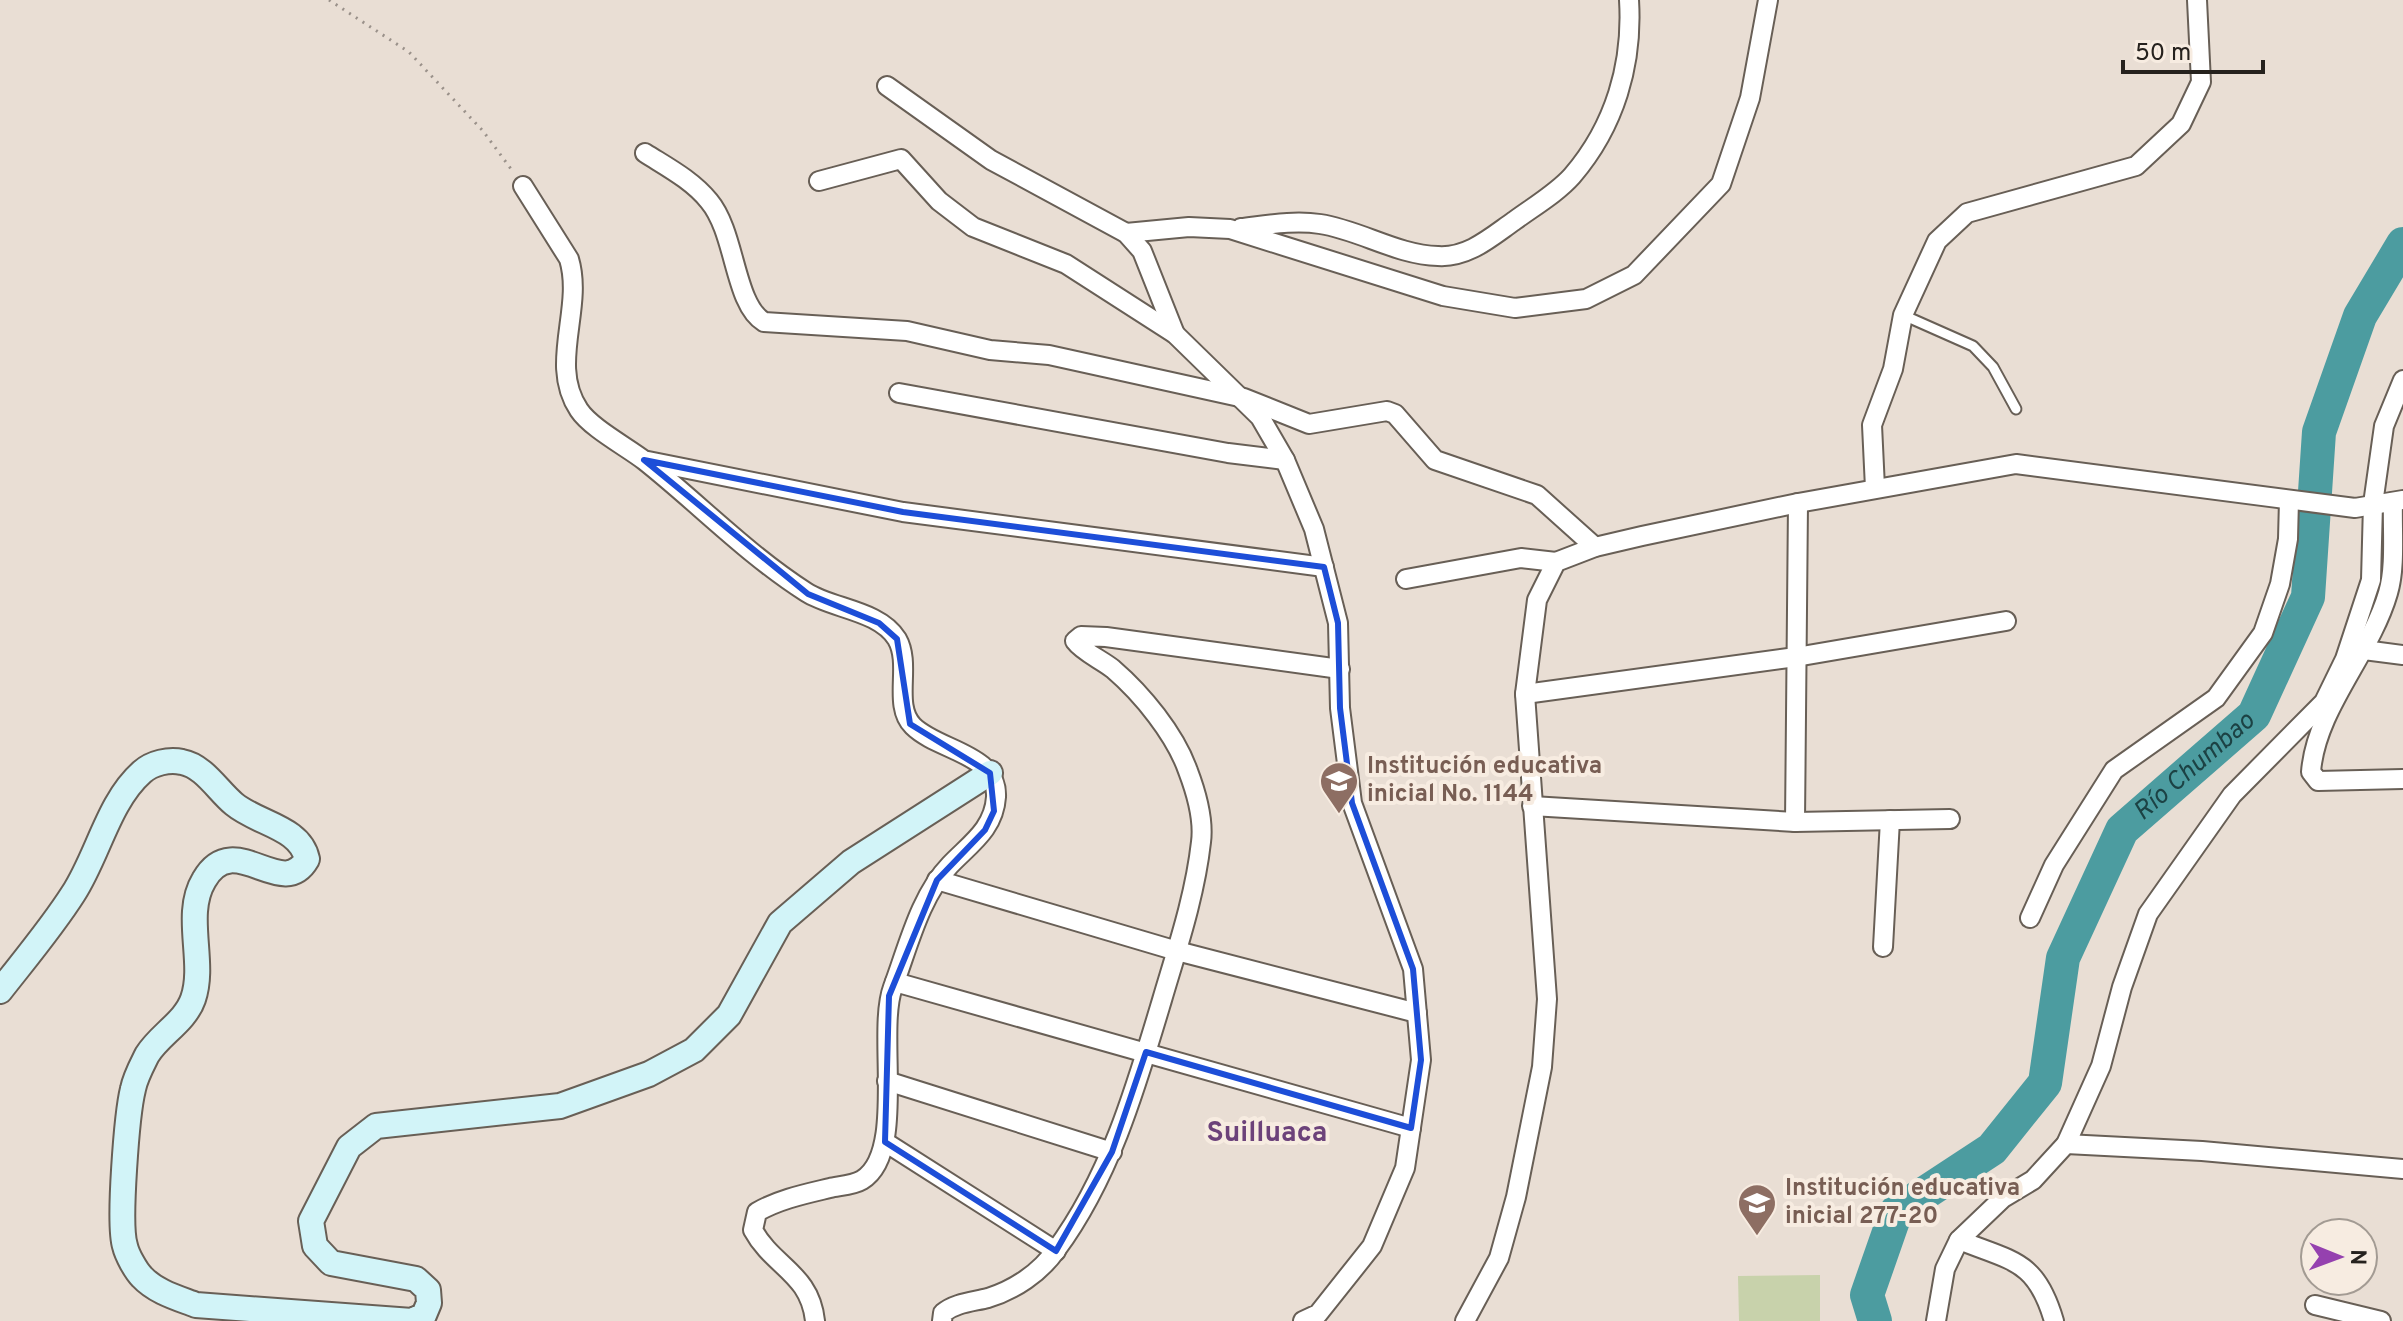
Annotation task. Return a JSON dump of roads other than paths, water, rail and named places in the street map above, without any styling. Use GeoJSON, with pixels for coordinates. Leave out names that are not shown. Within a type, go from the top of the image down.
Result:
{"type":"FeatureCollection","features":[{"type":"Feature","properties":{"kind":"street"},"geometry":{"type":"LineString","coordinates":[[1126,233],[1189,227],[1230,229],[1291,223],[1320,224],[1418,254],[1440,257],[1461,254],[1483,243],[1571,177],[1601,134],[1624,78],[1632,41],[1629,0]]}},
{"type":"Feature","properties":{"kind":"street"},"geometry":{"type":"LineString","coordinates":[[1230,229],[1443,296],[1515,308],[1586,299],[1634,275],[1721,184],[1750,98],[1768,0]]}},
{"type":"Feature","properties":{"kind":"street"},"geometry":{"type":"LineString","coordinates":[[1875,488],[1872,425],[1893,369],[1903,315],[1937,241],[1967,213],[2136,166],[2181,124],[2201,82],[2197,0]]}},
{"type":"Feature","properties":{"kind":"street"},"geometry":{"type":"LineString","coordinates":[[887,86],[991,160],[1126,233],[1142,251],[1175,334]]}},
{"type":"Feature","properties":{"kind":"street"},"geometry":{"type":"LineString","coordinates":[[645,153],[688,180],[711,202],[728,233],[744,298],[753,316],[764,322],[907,331],[990,350],[1049,355],[1244,398],[1309,424],[1387,411],[1395,414],[1435,460],[1537,495],[1595,547]]}},
{"type":"Feature","properties":{"kind":"street"},"geometry":{"type":"LineString","coordinates":[[819,181],[901,159],[939,201],[973,227],[1066,264],[1175,334],[1244,398],[1260,417],[1285,460],[1314,529],[1338,623],[1340,708],[1352,803],[1413,969],[1421,1060],[1405,1168],[1372,1246],[1318,1314],[1303,1321]]}},
{"type":"Feature","properties":{"kind":"street"},"geometry":{"type":"LineString","coordinates":[[523,186],[569,259],[573,272],[575,296],[565,366],[570,393],[584,417],[644,460],[808,594],[879,623],[897,639],[904,668],[904,702],[910,724],[933,743],[967,754],[990,773],[996,793],[994,811],[985,830],[937,880],[889,996],[885,1142],[873,1168],[862,1180],[775,1202],[757,1212],[753,1230],[761,1246],[804,1285],[815,1321]]}},
{"type":"Feature","properties":{"kind":"street"},"geometry":{"type":"LineString","coordinates":[[1936,1321],[1945,1269],[1959,1240],[2003,1198],[2033,1180],[2066,1144],[2101,1066],[2122,987],[2148,914],[2232,795],[2324,702],[2338,674],[2371,580],[2364,506],[2384,426],[2403,380]]}},
{"type":"Feature","properties":{"kind":"street"},"geometry":{"type":"LineString","coordinates":[[899,393],[1228,453],[1285,460]]}},
{"type":"Feature","properties":{"kind":"street"},"geometry":{"type":"LineString","coordinates":[[644,460],[903,512],[1324,567]]}},
{"type":"Feature","properties":{"kind":"street"},"geometry":{"type":"LineString","coordinates":[[1406,579],[1521,558],[1556,562],[1595,547],[1798,503],[2016,464],[2035,464],[2294,501],[2364,506],[2398,501],[2389,592],[2364,650],[2320,732],[2311,772],[2318,781],[2403,779]]}},
{"type":"Feature","properties":{"kind":"street"},"geometry":{"type":"LineString","coordinates":[[2030,918],[2054,865],[2114,770],[2216,698],[2263,633],[2280,584],[2294,501]]}},
{"type":"Feature","properties":{"kind":"street"},"geometry":{"type":"LineString","coordinates":[[1795,822],[1798,503]]}},
{"type":"Feature","properties":{"kind":"street"},"geometry":{"type":"LineString","coordinates":[[1465,1321],[1499,1258],[1516,1197],[1542,1067],[1547,999],[1525,694],[1537,600],[1556,562]]}},
{"type":"Feature","properties":{"kind":"street"},"geometry":{"type":"LineString","coordinates":[[1525,694],[1796,657],[2006,621]]}},
{"type":"Feature","properties":{"kind":"street"},"geometry":{"type":"LineString","coordinates":[[942,1321],[943,1313],[950,1307],[991,1297],[1024,1282],[1056,1251],[1112,1152],[1177,951],[1202,839],[1198,805],[1187,768],[1140,697],[1122,677],[1075,641],[1081,636],[1106,637],[1340,669]]}},
{"type":"Feature","properties":{"kind":"street"},"geometry":{"type":"LineString","coordinates":[[2364,650],[2403,655]]}},
{"type":"Feature","properties":{"kind":"street"},"geometry":{"type":"LineString","coordinates":[[0,991],[74,893],[124,794],[143,771],[161,762],[182,762],[198,769],[253,818],[304,843],[307,859],[301,870],[290,875],[237,859],[218,865],[204,879],[196,900],[193,999],[181,1018],[148,1053],[133,1088],[126,1148],[124,1245],[142,1277],[166,1294],[196,1305],[275,1313],[364,1314],[412,1321],[424,1315],[429,1303],[428,1290],[416,1279],[331,1263],[315,1246],[311,1221],[349,1147],[376,1126],[560,1106],[649,1074],[694,1050],[729,1015],[780,923],[851,862],[990,773]]}},
{"type":"Feature","properties":{"kind":"street"},"geometry":{"type":"LineString","coordinates":[[1532,806],[1795,822],[1950,819]]}},
{"type":"Feature","properties":{"kind":"street"},"geometry":{"type":"LineString","coordinates":[[1883,947],[1890,820]]}},
{"type":"Feature","properties":{"kind":"street"},"geometry":{"type":"LineString","coordinates":[[937,880],[1177,951],[1417,1013]]}},
{"type":"Feature","properties":{"kind":"street"},"geometry":{"type":"LineString","coordinates":[[895,982],[1411,1128]]}},
{"type":"Feature","properties":{"kind":"street"},"geometry":{"type":"LineString","coordinates":[[887,1081],[1112,1152]]}},
{"type":"Feature","properties":{"kind":"street"},"geometry":{"type":"LineString","coordinates":[[885,1142],[1056,1251]]}},
{"type":"Feature","properties":{"kind":"street"},"geometry":{"type":"LineString","coordinates":[[2066,1144],[2202,1151],[2403,1169]]}},
{"type":"Feature","properties":{"kind":"street"},"geometry":{"type":"LineString","coordinates":[[1959,1240],[2030,1270],[2046,1294],[2054,1321]]}},
{"type":"Feature","properties":{"kind":"street"},"geometry":{"type":"LineString","coordinates":[[2315,1305],[2381,1321]]}},
{"type":"Feature","properties":{"kind":"lane"},"geometry":{"type":"LineString","coordinates":[[1903,315],[1973,346],[1993,367],[2016,409]]}},
{"type":"Feature","properties":{"kind":"waterway","name":"Río Chumbao"},"geometry":{"type":"LineString","coordinates":[[1875,1321],[1867,1295],[1896,1212],[1992,1149],[2045,1083],[2063,958],[2122,830],[2254,715],[2308,597],[2319,432],[2360,316],[2403,244]]}},
{"type":"Feature","properties":{"kind":"place","name":"Institución educativa inicial No. 1144"},"geometry":{"type":"Point","coordinates":[1339,815]}},
{"type":"Feature","properties":{"kind":"place","name":"Institución educativa inicial 277-20"},"geometry":{"type":"Point","coordinates":[1757,1237]}},
{"type":"Feature","properties":{"kind":"district","name":"Suilluaca"},"geometry":{"type":"Point","coordinates":[1267,1134]}}]}
